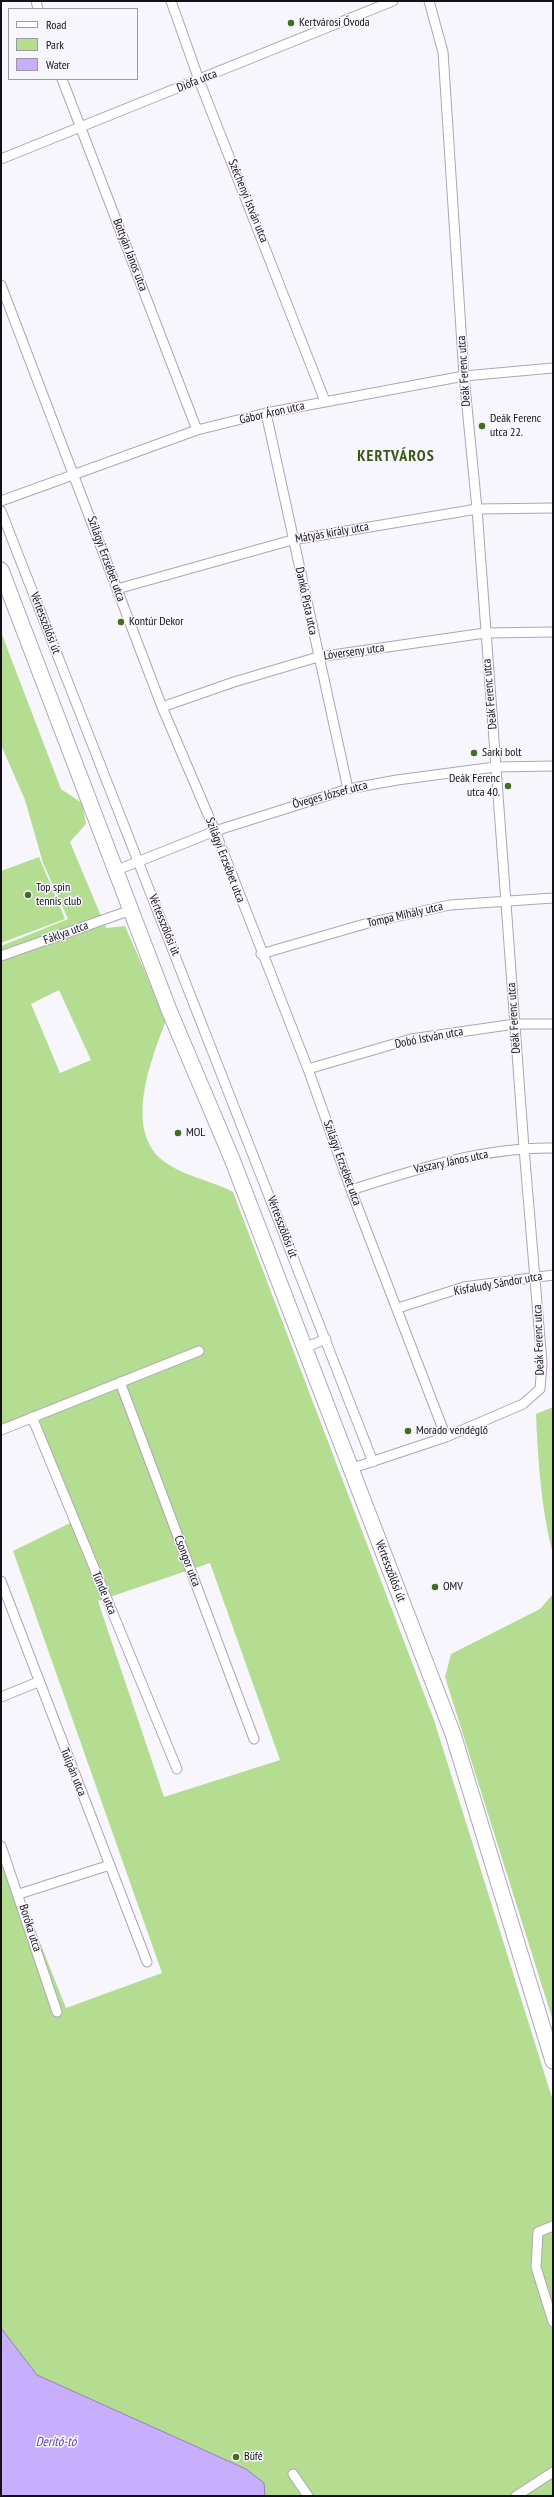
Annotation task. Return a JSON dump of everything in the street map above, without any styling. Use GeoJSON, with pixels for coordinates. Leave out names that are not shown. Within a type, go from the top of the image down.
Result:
{"type":"FeatureCollection","features":[{"type":"Feature","properties":{"kind":"main road","name":"Vértesszőlősi út"},"geometry":{"type":"LineString","coordinates":[[1,570],[118,870],[131,910],[169,1010],[232,1159],[452,1734],[553,2061]]}},
{"type":"Feature","properties":{"kind":"street","name":"Széchenyi István utca"},"geometry":{"type":"LineString","coordinates":[[171,1],[199,80],[325,401]]}},
{"type":"Feature","properties":{"kind":"street","name":"Diófa utca"},"geometry":{"type":"LineString","coordinates":[[1,159],[392,1]]}},
{"type":"Feature","properties":{"kind":"street","name":"Deák Ferenc utca"},"geometry":{"type":"LineString","coordinates":[[429,1],[444,52],[464,376],[477,509],[524,1148],[536,1276],[542,1363],[540,1390],[523,1404],[446,1437]]}},
{"type":"Feature","properties":{"kind":"street","name":"Bottyán János utca"},"geometry":{"type":"LineString","coordinates":[[62,80],[198,430]]}},
{"type":"Feature","properties":{"kind":"street","name":"Szilágyi Erzsébet utca"},"geometry":{"type":"LineString","coordinates":[[1,285],[162,707],[215,831],[261,954],[308,1069],[351,1190],[398,1308],[446,1437]]}},
{"type":"Feature","properties":{"kind":"street","name":"Gábor Áron utca"},"geometry":{"type":"LineString","coordinates":[[1,501],[74,473],[198,430],[266,413],[464,376],[553,368]]}},
{"type":"Feature","properties":{"kind":"street","name":"Dankó Pista utca"},"geometry":{"type":"LineString","coordinates":[[266,413],[292,540],[348,789]]}},
{"type":"Feature","properties":{"kind":"street","name":"Mátyás király utca"},"geometry":{"type":"LineString","coordinates":[[117,589],[292,540],[477,509],[553,508]]}},
{"type":"Feature","properties":{"kind":"street","name":"Vértesszőlősi út"},"geometry":{"type":"LineString","coordinates":[[1,511],[373,1462]]}},
{"type":"Feature","properties":{"kind":"street","name":"Lóverseny utca"},"geometry":{"type":"LineString","coordinates":[[162,707],[234,682],[318,657],[485,633],[553,632]]}},
{"type":"Feature","properties":{"kind":"street","name":"Öveges József utca"},"geometry":{"type":"LineString","coordinates":[[118,870],[215,831],[348,789],[397,780],[496,767],[553,766]]}},
{"type":"Feature","properties":{"kind":"street","name":"Tompa Mihály utca"},"geometry":{"type":"LineString","coordinates":[[261,954],[368,923],[450,905],[553,898]]}},
{"type":"Feature","properties":{"kind":"street","name":"Fáklya utca"},"geometry":{"type":"LineString","coordinates":[[1,956],[131,910]]}},
{"type":"Feature","properties":{"kind":"street","name":"Dobó István utca"},"geometry":{"type":"LineString","coordinates":[[308,1069],[411,1039],[515,1024],[553,1024]]}},
{"type":"Feature","properties":{"kind":"street","name":"Vaszary János utca"},"geometry":{"type":"LineString","coordinates":[[351,1190],[434,1163],[524,1148],[553,1148]]}},
{"type":"Feature","properties":{"kind":"street","name":"Kisfaludy Sándor utca"},"geometry":{"type":"LineString","coordinates":[[398,1308],[464,1287],[536,1276],[553,1275]]}},
{"type":"Feature","properties":{"kind":"street"},"geometry":{"type":"LineString","coordinates":[[304,1348],[326,1339]]}},
{"type":"Feature","properties":{"kind":"street"},"geometry":{"type":"LineString","coordinates":[[1,1430],[32,1416],[199,1351]]}},
{"type":"Feature","properties":{"kind":"street","name":"Csongor utca"},"geometry":{"type":"LineString","coordinates":[[120,1382],[254,1739]]}},
{"type":"Feature","properties":{"kind":"street","name":"Tünde utca"},"geometry":{"type":"LineString","coordinates":[[32,1416],[177,1770]]}},
{"type":"Feature","properties":{"kind":"street"},"geometry":{"type":"LineString","coordinates":[[350,1469],[446,1437]]}},
{"type":"Feature","properties":{"kind":"street","name":"Tulipán utca"},"geometry":{"type":"LineString","coordinates":[[1,1581],[38,1682],[147,1962]]}},
{"type":"Feature","properties":{"kind":"street"},"geometry":{"type":"LineString","coordinates":[[1,1697],[38,1682]]}},
{"type":"Feature","properties":{"kind":"street","name":"Boróka utca"},"geometry":{"type":"LineString","coordinates":[[1,1846],[19,1894],[57,2012]]}},
{"type":"Feature","properties":{"kind":"street"},"geometry":{"type":"LineString","coordinates":[[19,1894],[110,1865]]}},
{"type":"Feature","properties":{"kind":"street"},"geometry":{"type":"LineString","coordinates":[[553,2226],[538,2232],[536,2267],[553,2322]]}},
{"type":"Feature","properties":{"kind":"street"},"geometry":{"type":"LineString","coordinates":[[516,2496],[553,2472]]}},
{"type":"Feature","properties":{"kind":"street"},"geometry":{"type":"LineString","coordinates":[[293,2474],[308,2496]]}},
{"type":"Feature","properties":{"kind":"green space"},"geometry":{"type":"Polygon","coordinates":[[[1,632],[61,789],[82,803],[86,824],[70,842],[106,928],[125,926],[166,1020],[154,1053],[144,1091],[144,1129],[150,1145],[161,1159],[169,1165],[187,1174],[233,1192],[434,1720],[553,2101],[553,2496],[265,2496],[264,2483],[246,2469],[37,2375],[1,2328],[1,1844],[66,2008],[162,1973],[13,1551],[74,1521],[39,1419],[1,1434],[1,946],[68,919],[43,863],[25,800],[1,745],[1,632]],[[59,990],[31,1004],[60,1073],[91,1060],[59,990]],[[210,1563],[98,1601],[164,1797],[280,1760],[210,1563]]]}},
{"type":"Feature","properties":{"kind":"green space","name":"Top spin tennis club"},"geometry":{"type":"Polygon","coordinates":[[[39,857],[65,919],[1,943],[1,871],[39,857]]]}},
{"type":"Feature","properties":{"kind":"green space"},"geometry":{"type":"Polygon","coordinates":[[[553,1407],[553,1555],[541,1485],[536,1414],[553,1407]]]}},
{"type":"Feature","properties":{"kind":"green space"},"geometry":{"type":"Polygon","coordinates":[[[553,1594],[553,2021],[445,1677],[451,1654],[540,1609],[553,1594]]]}},
{"type":"Feature","properties":{"kind":"water","name":"Derítő-tó"},"geometry":{"type":"Polygon","coordinates":[[[1,2328],[37,2375],[246,2469],[264,2483],[265,2496],[1,2496],[1,2328]]]}},
{"type":"Feature","properties":{"kind":"place","name":"Kertvárosi Óvoda"},"geometry":{"type":"Point","coordinates":[291,23]}},
{"type":"Feature","properties":{"kind":"place","name":"Deák Ferenc utca 22."},"geometry":{"type":"Point","coordinates":[482,426]}},
{"type":"Feature","properties":{"kind":"place","name":"Kontúr Dekor"},"geometry":{"type":"Point","coordinates":[121,622]}},
{"type":"Feature","properties":{"kind":"place","name":"Sarki bolt"},"geometry":{"type":"Point","coordinates":[474,753]}},
{"type":"Feature","properties":{"kind":"place","name":"Deák Ferenc utca 40."},"geometry":{"type":"Point","coordinates":[508,786]}},
{"type":"Feature","properties":{"kind":"place","name":"Top spin tennis club"},"geometry":{"type":"Point","coordinates":[28,895]}},
{"type":"Feature","properties":{"kind":"place","name":"MOL"},"geometry":{"type":"Point","coordinates":[178,1133]}},
{"type":"Feature","properties":{"kind":"place","name":"Morado vendéglő"},"geometry":{"type":"Point","coordinates":[408,1431]}},
{"type":"Feature","properties":{"kind":"place","name":"OMV"},"geometry":{"type":"Point","coordinates":[435,1587]}},
{"type":"Feature","properties":{"kind":"place","name":"Büfé"},"geometry":{"type":"Point","coordinates":[236,2457]}},
{"type":"Feature","properties":{"kind":"district","name":"KERTVÁROS"},"geometry":{"type":"Point","coordinates":[396,456]}}]}
